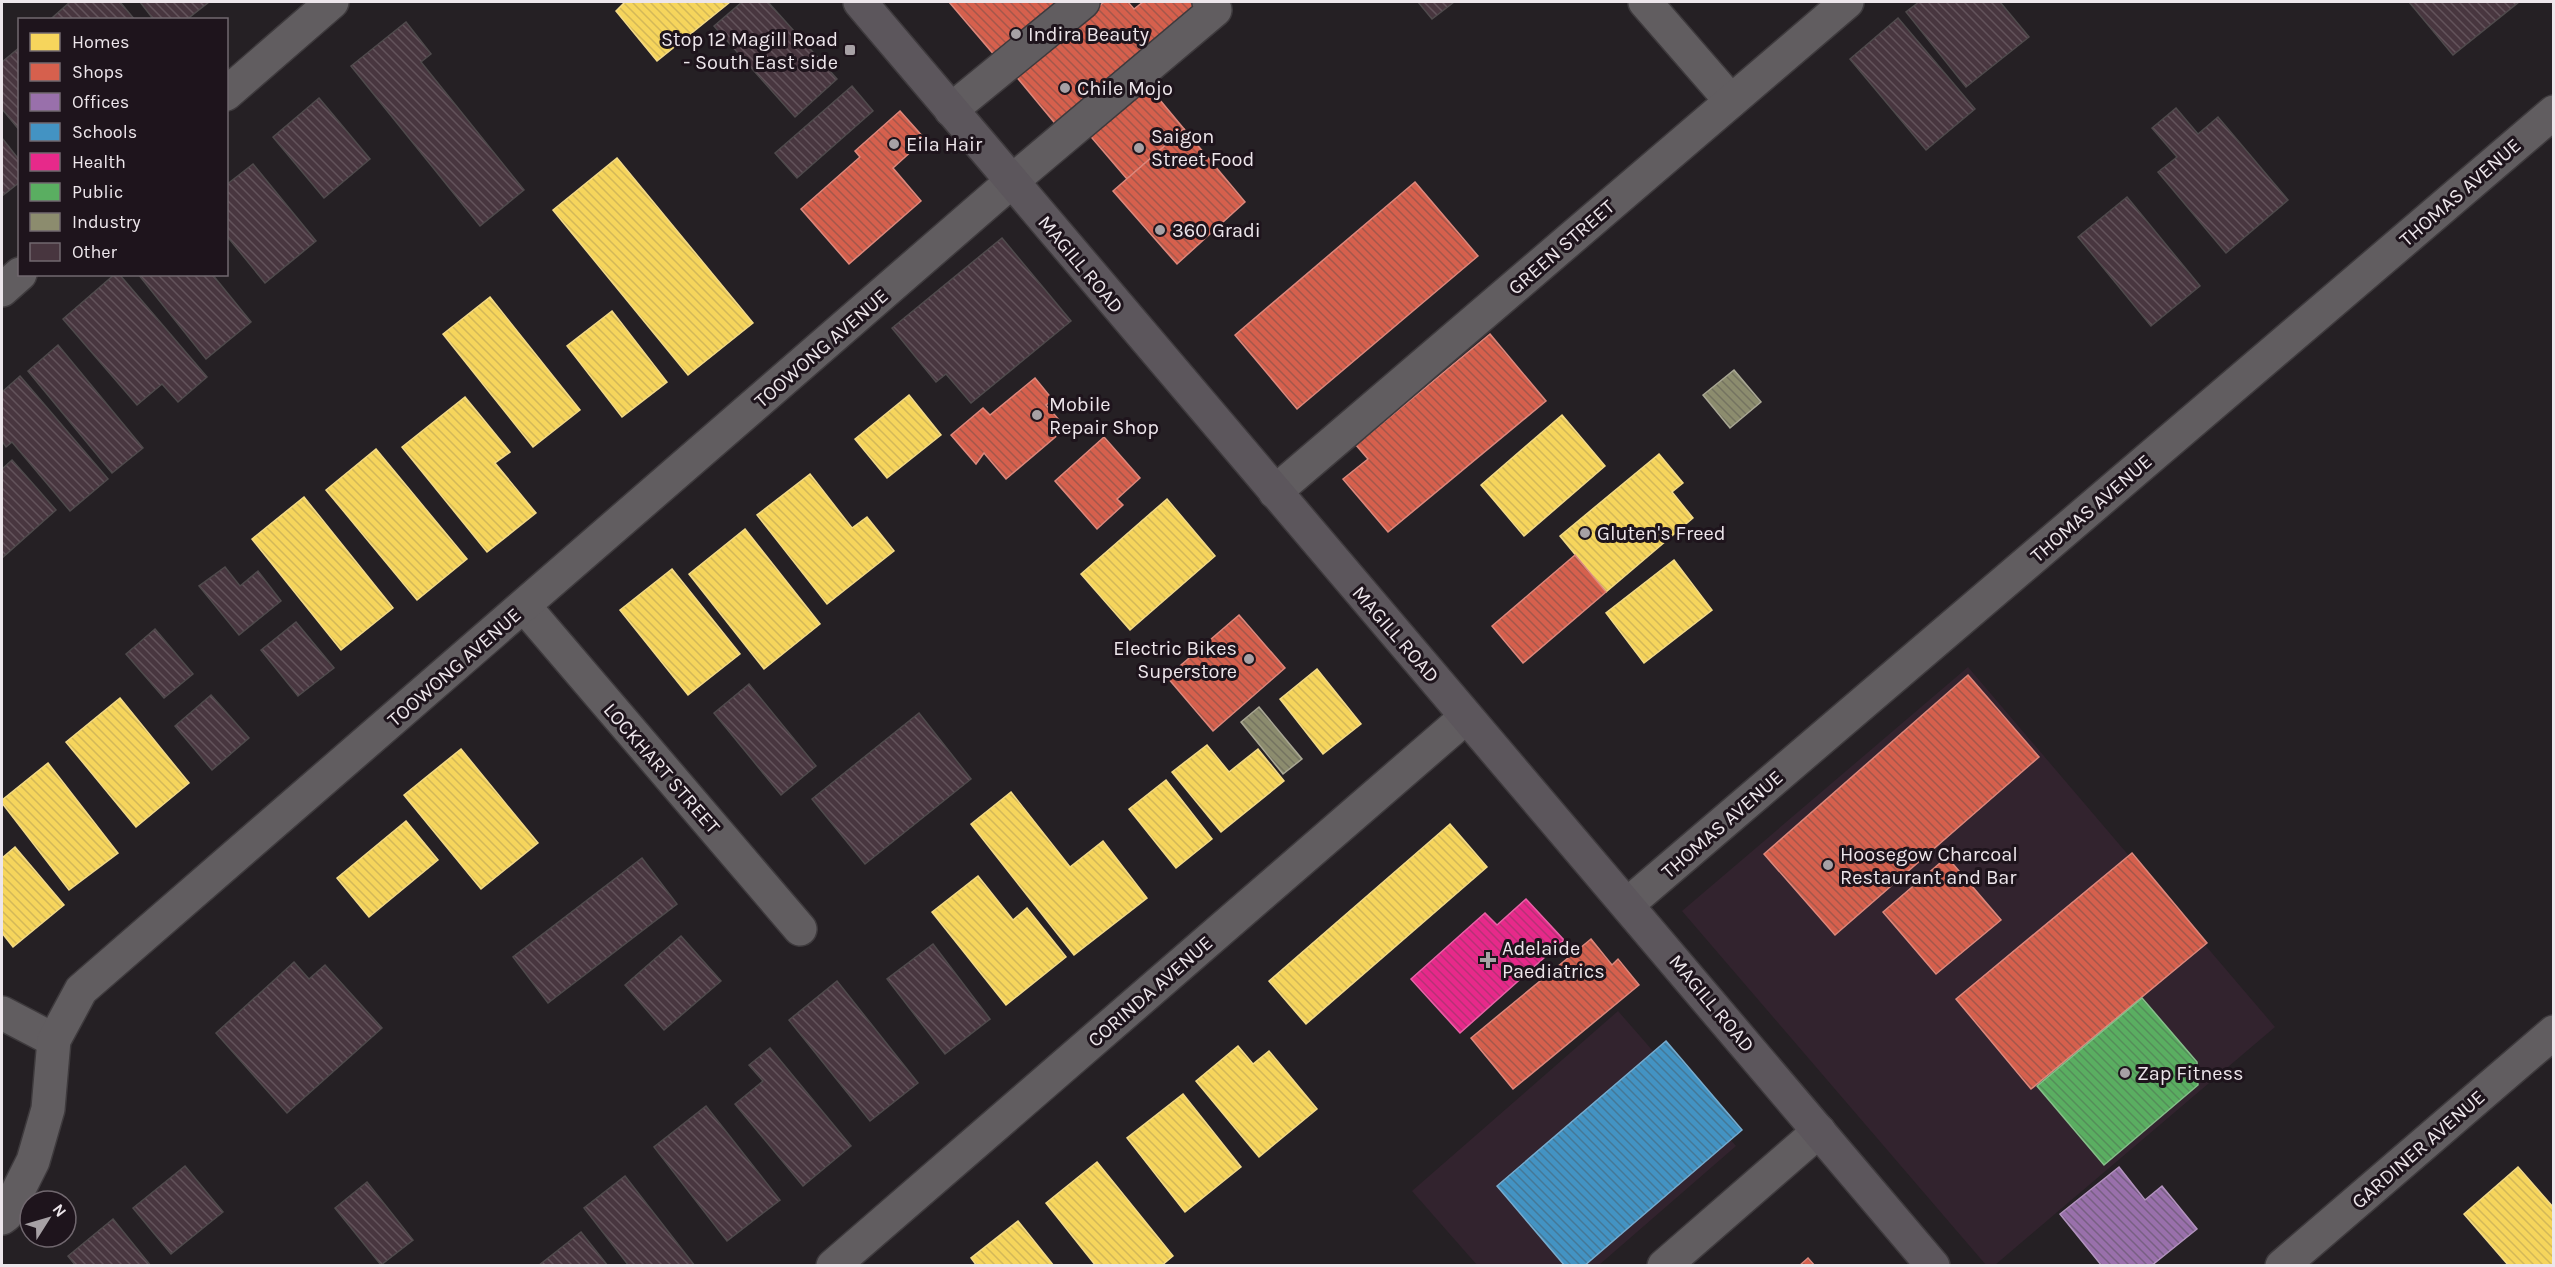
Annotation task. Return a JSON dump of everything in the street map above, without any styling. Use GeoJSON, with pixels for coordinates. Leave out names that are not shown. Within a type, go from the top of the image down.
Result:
{"type":"FeatureCollection","features":[{"type":"Feature","properties":{"kind":"main road","name":"MAGILL ROAD"},"geometry":{"type":"LineString","coordinates":[[860,2],[1933,1266]]}},
{"type":"Feature","properties":{"kind":"street"},"geometry":{"type":"LineString","coordinates":[[228,92],[332,2]]}},
{"type":"Feature","properties":{"kind":"street"},"geometry":{"type":"LineString","coordinates":[[951,110],[1083,2]]}},
{"type":"Feature","properties":{"kind":"street","name":"TOOWONG AVENUE"},"geometry":{"type":"LineString","coordinates":[[2,1218],[6,1215],[33,1161],[48,1109],[54,1040],[81,990],[1011,182],[1215,10],[1209,2]]}},
{"type":"Feature","properties":{"kind":"street"},"geometry":{"type":"LineString","coordinates":[[1645,2],[1731,101]]}},
{"type":"Feature","properties":{"kind":"street","name":"GREEN STREET"},"geometry":{"type":"LineString","coordinates":[[1275,492],[1847,2]]}},
{"type":"Feature","properties":{"kind":"street","name":"THOMAS AVENUE"},"geometry":{"type":"LineString","coordinates":[[1628,904],[2553,112]]}},
{"type":"Feature","properties":{"kind":"street"},"geometry":{"type":"LineString","coordinates":[[2,290],[18,276]]}},
{"type":"Feature","properties":{"kind":"street","name":"LOCKHART STREET"},"geometry":{"type":"LineString","coordinates":[[524,606],[800,929]]}},
{"type":"Feature","properties":{"kind":"street","name":"CORINDA AVENUE"},"geometry":{"type":"LineString","coordinates":[[833,1266],[1466,717]]}},
{"type":"Feature","properties":{"kind":"street"},"geometry":{"type":"LineString","coordinates":[[2,1012],[54,1040]]}},
{"type":"Feature","properties":{"kind":"street","name":"GARDINER AVENUE"},"geometry":{"type":"LineString","coordinates":[[2282,1266],[2553,1032]]}},
{"type":"Feature","properties":{"kind":"street"},"geometry":{"type":"LineString","coordinates":[[1664,1266],[1819,1131]]}},
{"type":"Feature","properties":{"kind":"shaded area"},"geometry":{"type":"Polygon","coordinates":[[[1968,667],[2275,1027],[1995,1265],[1986,1265],[1682,911],[1968,667]]]}},
{"type":"Feature","properties":{"kind":"shaded area"},"geometry":{"type":"Polygon","coordinates":[[[1618,1011],[1736,1146],[1599,1265],[1477,1265],[1412,1191],[1618,1011]]]}},
{"type":"Feature","properties":{"kind":"building: Homes"},"geometry":{"type":"Polygon","coordinates":[[[625,2],[730,2],[657,61],[616,11],[625,2]]]}},
{"type":"Feature","properties":{"kind":"building: Homes"},"geometry":{"type":"Polygon","coordinates":[[[617,158],[753,323],[688,375],[553,210],[617,158]]]}},
{"type":"Feature","properties":{"kind":"building: Homes"},"geometry":{"type":"Polygon","coordinates":[[[490,297],[580,410],[533,447],[443,334],[490,297]]]}},
{"type":"Feature","properties":{"kind":"building: Homes"},"geometry":{"type":"Polygon","coordinates":[[[612,311],[667,382],[622,417],[567,346],[612,311]]]}},
{"type":"Feature","properties":{"kind":"building: Homes"},"geometry":{"type":"Polygon","coordinates":[[[909,395],[941,435],[887,478],[855,439],[909,395]]]}},
{"type":"Feature","properties":{"kind":"building: Homes"},"geometry":{"type":"Polygon","coordinates":[[[465,397],[510,452],[495,463],[536,513],[487,552],[402,447],[465,397]]]}},
{"type":"Feature","properties":{"kind":"building: Homes"},"geometry":{"type":"Polygon","coordinates":[[[1562,415],[1605,466],[1524,536],[1481,485],[1562,415]]]}},
{"type":"Feature","properties":{"kind":"building: Homes"},"geometry":{"type":"Polygon","coordinates":[[[376,449],[467,559],[417,600],[326,490],[376,449]]]}},
{"type":"Feature","properties":{"kind":"building: Homes"},"geometry":{"type":"Polygon","coordinates":[[[1659,454],[1683,483],[1672,492],[1693,518],[1606,592],[1560,536],[1659,454]]]}},
{"type":"Feature","properties":{"kind":"building: Homes"},"geometry":{"type":"Polygon","coordinates":[[[810,474],[852,528],[867,517],[894,551],[827,604],[757,515],[810,474]]]}},
{"type":"Feature","properties":{"kind":"building: Homes"},"geometry":{"type":"Polygon","coordinates":[[[304,497],[393,608],[341,650],[252,539],[304,497]]]}},
{"type":"Feature","properties":{"kind":"building: Homes"},"geometry":{"type":"Polygon","coordinates":[[[1167,499],[1215,556],[1130,630],[1081,574],[1167,499]]]}},
{"type":"Feature","properties":{"kind":"building: Homes"},"geometry":{"type":"Polygon","coordinates":[[[745,529],[820,624],[764,669],[689,574],[745,529]]]}},
{"type":"Feature","properties":{"kind":"building: Homes"},"geometry":{"type":"Polygon","coordinates":[[[1674,560],[1712,610],[1644,663],[1606,613],[1674,560]]]}},
{"type":"Feature","properties":{"kind":"building: Homes"},"geometry":{"type":"Polygon","coordinates":[[[672,569],[740,654],[688,695],[620,610],[672,569]]]}},
{"type":"Feature","properties":{"kind":"building: Homes"},"geometry":{"type":"Polygon","coordinates":[[[1317,669],[1361,724],[1323,754],[1280,699],[1317,669]]]}},
{"type":"Feature","properties":{"kind":"building: Homes"},"geometry":{"type":"Polygon","coordinates":[[[120,698],[189,783],[136,827],[66,742],[120,698]]]}},
{"type":"Feature","properties":{"kind":"building: Homes"},"geometry":{"type":"Polygon","coordinates":[[[1207,745],[1229,772],[1258,749],[1284,781],[1221,832],[1172,772],[1207,745]]]}},
{"type":"Feature","properties":{"kind":"building: Homes"},"geometry":{"type":"Polygon","coordinates":[[[461,749],[538,843],[481,889],[404,795],[461,749]]]}},
{"type":"Feature","properties":{"kind":"building: Homes"},"geometry":{"type":"Polygon","coordinates":[[[48,763],[118,853],[69,890],[2,803],[2,800],[48,763]]]}},
{"type":"Feature","properties":{"kind":"building: Homes"},"geometry":{"type":"Polygon","coordinates":[[[1166,780],[1212,839],[1176,868],[1129,809],[1166,780]]]}},
{"type":"Feature","properties":{"kind":"building: Homes"},"geometry":{"type":"Polygon","coordinates":[[[1011,792],[1070,867],[1103,841],[1147,898],[1074,955],[971,824],[1011,792]]]}},
{"type":"Feature","properties":{"kind":"building: Homes"},"geometry":{"type":"Polygon","coordinates":[[[406,821],[438,860],[369,917],[337,878],[406,821]]]}},
{"type":"Feature","properties":{"kind":"building: Homes"},"geometry":{"type":"Polygon","coordinates":[[[1450,824],[1487,867],[1306,1024],[1269,981],[1450,824]]]}},
{"type":"Feature","properties":{"kind":"building: Homes"},"geometry":{"type":"Polygon","coordinates":[[[15,847],[64,905],[13,947],[2,933],[2,858],[15,847]]]}},
{"type":"Feature","properties":{"kind":"building: Homes"},"geometry":{"type":"Polygon","coordinates":[[[978,876],[1013,920],[1027,908],[1066,957],[1006,1005],[932,912],[978,876]]]}},
{"type":"Feature","properties":{"kind":"building: Homes"},"geometry":{"type":"Polygon","coordinates":[[[1238,1046],[1253,1064],[1269,1051],[1317,1109],[1259,1157],[1196,1081],[1238,1046]]]}},
{"type":"Feature","properties":{"kind":"building: Homes"},"geometry":{"type":"Polygon","coordinates":[[[1183,1094],[1241,1167],[1185,1212],[1127,1138],[1183,1094]]]}},
{"type":"Feature","properties":{"kind":"building: Homes"},"geometry":{"type":"Polygon","coordinates":[[[1097,1162],[1173,1256],[1161,1266],[1096,1266],[1046,1203],[1097,1162]]]}},
{"type":"Feature","properties":{"kind":"building: Homes"},"geometry":{"type":"Polygon","coordinates":[[[2518,1167],[2554,1208],[2554,1266],[2509,1266],[2464,1214],[2518,1167]]]}},
{"type":"Feature","properties":{"kind":"building: Homes"},"geometry":{"type":"Polygon","coordinates":[[[1018,1221],[1054,1266],[977,1266],[971,1258],[1018,1221]]]}},
{"type":"Feature","properties":{"kind":"building: Shops"},"geometry":{"type":"Polygon","coordinates":[[[949,2],[1059,2],[1002,64],[949,2]]]}},
{"type":"Feature","properties":{"kind":"building: Shops"},"geometry":{"type":"Polygon","coordinates":[[[1104,2],[1128,2],[1134,9],[1143,2],[1200,2],[1058,127],[1015,75],[1104,2]]]}},
{"type":"Feature","properties":{"kind":"building: Shops"},"geometry":{"type":"Polygon","coordinates":[[[1145,82],[1184,129],[1127,179],[1087,132],[1145,82]]]}},
{"type":"Feature","properties":{"kind":"building: Shops"},"geometry":{"type":"Polygon","coordinates":[[[900,111],[925,139],[893,168],[921,201],[849,264],[801,209],[860,157],[855,151],[900,111]]]}},
{"type":"Feature","properties":{"kind":"building: Shops"},"geometry":{"type":"Polygon","coordinates":[[[1184,129],[1245,202],[1177,264],[1113,191],[1184,129]]]}},
{"type":"Feature","properties":{"kind":"building: Shops"},"geometry":{"type":"Polygon","coordinates":[[[1415,182],[1478,256],[1297,409],[1235,335],[1415,182]]]}},
{"type":"Feature","properties":{"kind":"building: Shops"},"geometry":{"type":"Polygon","coordinates":[[[1490,334],[1546,401],[1388,532],[1343,479],[1368,459],[1356,445],[1490,334]]]}},
{"type":"Feature","properties":{"kind":"building: Shops"},"geometry":{"type":"Polygon","coordinates":[[[1035,378],[1053,400],[1046,405],[1066,428],[1006,479],[984,453],[976,464],[951,435],[983,408],[990,415],[1035,378]]]}},
{"type":"Feature","properties":{"kind":"building: Shops"},"geometry":{"type":"Polygon","coordinates":[[[1104,437],[1140,478],[1117,499],[1123,505],[1097,529],[1055,481],[1104,437]]]}},
{"type":"Feature","properties":{"kind":"building: Shops"},"geometry":{"type":"Polygon","coordinates":[[[1575,555],[1606,592],[1523,663],[1492,626],[1575,555]]]}},
{"type":"Feature","properties":{"kind":"building: Shops"},"geometry":{"type":"Polygon","coordinates":[[[1239,615],[1285,668],[1213,731],[1167,677],[1239,615]]]}},
{"type":"Feature","properties":{"kind":"building: Shops"},"geometry":{"type":"Polygon","coordinates":[[[1968,675],[2039,757],[1835,935],[1764,854],[1968,675]]]}},
{"type":"Feature","properties":{"kind":"building: Shops"},"geometry":{"type":"Polygon","coordinates":[[[2132,853],[2207,943],[2031,1089],[1956,999],[2132,853]]]}},
{"type":"Feature","properties":{"kind":"building: Shops"},"geometry":{"type":"Polygon","coordinates":[[[1947,857],[2001,920],[1936,974],[1883,912],[1947,857]]]}},
{"type":"Feature","properties":{"kind":"building: Shops"},"geometry":{"type":"Polygon","coordinates":[[[1591,939],[1612,965],[1618,959],[1639,985],[1513,1089],[1471,1038],[1591,939]]]}},
{"type":"Feature","properties":{"kind":"building: Shops"},"geometry":{"type":"Polygon","coordinates":[[[1808,1258],[1815,1266],[1799,1266],[1808,1258]]]}},
{"type":"Feature","properties":{"kind":"building: Offices"},"geometry":{"type":"Polygon","coordinates":[[[2119,1167],[2145,1200],[2162,1186],[2197,1229],[2151,1266],[2102,1266],[2060,1214],[2119,1167]]]}},
{"type":"Feature","properties":{"kind":"building: Schools"},"geometry":{"type":"Polygon","coordinates":[[[1666,1041],[1742,1130],[1584,1266],[1565,1266],[1497,1186],[1666,1041]]]}},
{"type":"Feature","properties":{"kind":"building: Health","name":"Adelaide Paediatrics"},"geometry":{"type":"Polygon","coordinates":[[[1526,899],[1564,940],[1460,1033],[1411,979],[1485,913],[1497,925],[1526,899]]]}},
{"type":"Feature","properties":{"kind":"building: Public","name":"Zap Fitness"},"geometry":{"type":"Polygon","coordinates":[[[2142,998],[2197,1062],[2198,1085],[2104,1165],[2037,1086],[2142,998]]]}},
{"type":"Feature","properties":{"kind":"building: Industry"},"geometry":{"type":"Polygon","coordinates":[[[1734,370],[1761,402],[1730,428],[1703,395],[1734,370]]]}},
{"type":"Feature","properties":{"kind":"building: Industry"},"geometry":{"type":"Polygon","coordinates":[[[1259,707],[1302,759],[1283,774],[1241,722],[1259,707]]]}},
{"type":"Feature","properties":{"kind":"building: Other"},"geometry":{"type":"Polygon","coordinates":[[[70,2],[120,2],[133,18],[52,18],[70,2]]]}},
{"type":"Feature","properties":{"kind":"building: Other"},"geometry":{"type":"Polygon","coordinates":[[[140,2],[209,2],[189,18],[152,18],[140,2]]]}},
{"type":"Feature","properties":{"kind":"building: Other"},"geometry":{"type":"Polygon","coordinates":[[[742,2],[768,2],[837,79],[795,117],[714,26],[742,2]]]}},
{"type":"Feature","properties":{"kind":"building: Other"},"geometry":{"type":"Polygon","coordinates":[[[1418,2],[1454,2],[1432,19],[1418,2]]]}},
{"type":"Feature","properties":{"kind":"building: Other"},"geometry":{"type":"Polygon","coordinates":[[[1919,2],[2000,2],[2029,37],[1966,87],[1906,12],[1919,2]]]}},
{"type":"Feature","properties":{"kind":"building: Other"},"geometry":{"type":"Polygon","coordinates":[[[2409,2],[2519,2],[2453,55],[2409,2]]]}},
{"type":"Feature","properties":{"kind":"building: Other"},"geometry":{"type":"Polygon","coordinates":[[[1898,18],[1975,109],[1926,150],[1850,59],[1898,18]]]}},
{"type":"Feature","properties":{"kind":"building: Other"},"geometry":{"type":"Polygon","coordinates":[[[406,22],[431,54],[421,62],[524,190],[480,226],[351,66],[406,22]]]}},
{"type":"Feature","properties":{"kind":"building: Other"},"geometry":{"type":"Polygon","coordinates":[[[18,49],[18,129],[2,109],[2,62],[18,49]]]}},
{"type":"Feature","properties":{"kind":"building: Other"},"geometry":{"type":"Polygon","coordinates":[[[852,86],[873,111],[797,178],[775,153],[852,86]]]}},
{"type":"Feature","properties":{"kind":"building: Other"},"geometry":{"type":"Polygon","coordinates":[[[319,98],[370,159],[324,198],[273,137],[319,98]]]}},
{"type":"Feature","properties":{"kind":"building: Other"},"geometry":{"type":"Polygon","coordinates":[[[2176,108],[2198,134],[2218,117],[2288,200],[2226,253],[2158,172],[2177,157],[2152,128],[2176,108]]]}},
{"type":"Feature","properties":{"kind":"building: Other"},"geometry":{"type":"Polygon","coordinates":[[[2,138],[18,158],[18,184],[2,196],[2,138]]]}},
{"type":"Feature","properties":{"kind":"building: Other"},"geometry":{"type":"Polygon","coordinates":[[[253,164],[316,241],[265,283],[228,237],[228,183],[253,164]]]}},
{"type":"Feature","properties":{"kind":"building: Other"},"geometry":{"type":"Polygon","coordinates":[[[2127,197],[2200,286],[2151,326],[2078,237],[2127,197]]]}},
{"type":"Feature","properties":{"kind":"building: Other"},"geometry":{"type":"Polygon","coordinates":[[[1002,238],[1071,321],[971,403],[946,374],[936,382],[892,328],[1002,238]]]}},
{"type":"Feature","properties":{"kind":"building: Other"},"geometry":{"type":"Polygon","coordinates":[[[113,276],[121,276],[207,377],[178,402],[162,384],[137,405],[63,319],[113,276]]]}},
{"type":"Feature","properties":{"kind":"building: Other"},"geometry":{"type":"Polygon","coordinates":[[[140,276],[214,276],[251,322],[206,359],[140,276]]]}},
{"type":"Feature","properties":{"kind":"building: Other"},"geometry":{"type":"Polygon","coordinates":[[[58,345],[143,448],[112,473],[28,371],[58,345]]]}},
{"type":"Feature","properties":{"kind":"building: Other"},"geometry":{"type":"Polygon","coordinates":[[[20,376],[108,479],[70,511],[12,442],[6,447],[2,441],[2,392],[20,376]]]}},
{"type":"Feature","properties":{"kind":"building: Other"},"geometry":{"type":"Polygon","coordinates":[[[12,460],[56,510],[2,558],[2,469],[12,460]]]}},
{"type":"Feature","properties":{"kind":"building: Other"},"geometry":{"type":"Polygon","coordinates":[[[225,567],[240,586],[258,571],[281,601],[239,635],[199,586],[225,567]]]}},
{"type":"Feature","properties":{"kind":"building: Other"},"geometry":{"type":"Polygon","coordinates":[[[296,622],[334,668],[298,696],[261,650],[296,622]]]}},
{"type":"Feature","properties":{"kind":"building: Other"},"geometry":{"type":"Polygon","coordinates":[[[155,629],[193,674],[164,698],[126,654],[155,629]]]}},
{"type":"Feature","properties":{"kind":"building: Other"},"geometry":{"type":"Polygon","coordinates":[[[749,684],[816,766],[781,795],[714,713],[749,684]]]}},
{"type":"Feature","properties":{"kind":"building: Other"},"geometry":{"type":"Polygon","coordinates":[[[211,695],[249,738],[212,770],[175,726],[211,695]]]}},
{"type":"Feature","properties":{"kind":"building: Other"},"geometry":{"type":"Polygon","coordinates":[[[919,713],[971,779],[865,864],[812,799],[919,713]]]}},
{"type":"Feature","properties":{"kind":"building: Other"},"geometry":{"type":"Polygon","coordinates":[[[642,858],[677,904],[548,1003],[513,957],[642,858]]]}},
{"type":"Feature","properties":{"kind":"building: Other"},"geometry":{"type":"Polygon","coordinates":[[[681,936],[721,981],[664,1030],[625,985],[681,936]]]}},
{"type":"Feature","properties":{"kind":"building: Other"},"geometry":{"type":"Polygon","coordinates":[[[933,944],[990,1019],[945,1054],[887,979],[933,944]]]}},
{"type":"Feature","properties":{"kind":"building: Other"},"geometry":{"type":"Polygon","coordinates":[[[294,962],[309,979],[325,965],[382,1028],[287,1113],[216,1033],[294,962]]]}},
{"type":"Feature","properties":{"kind":"building: Other"},"geometry":{"type":"Polygon","coordinates":[[[837,981],[918,1083],[870,1121],[789,1020],[837,981]]]}},
{"type":"Feature","properties":{"kind":"building: Other"},"geometry":{"type":"Polygon","coordinates":[[[770,1048],[851,1146],[803,1186],[735,1104],[763,1081],[749,1065],[770,1048]]]}},
{"type":"Feature","properties":{"kind":"building: Other"},"geometry":{"type":"Polygon","coordinates":[[[706,1106],[780,1200],[727,1241],[654,1147],[706,1106]]]}},
{"type":"Feature","properties":{"kind":"building: Other"},"geometry":{"type":"Polygon","coordinates":[[[185,1166],[223,1212],[171,1254],[133,1208],[185,1166]]]}},
{"type":"Feature","properties":{"kind":"building: Other"},"geometry":{"type":"Polygon","coordinates":[[[625,1176],[695,1266],[629,1266],[584,1208],[625,1176]]]}},
{"type":"Feature","properties":{"kind":"building: Other"},"geometry":{"type":"Polygon","coordinates":[[[367,1182],[413,1240],[381,1265],[335,1208],[367,1182]]]}},
{"type":"Feature","properties":{"kind":"building: Other"},"geometry":{"type":"Polygon","coordinates":[[[113,1219],[151,1266],[76,1266],[68,1256],[113,1219]]]}},
{"type":"Feature","properties":{"kind":"building: Other"},"geometry":{"type":"Polygon","coordinates":[[[581,1232],[608,1266],[538,1266],[581,1232]]]}},
{"type":"Feature","properties":{"kind":"place","name":"Indira Beauty"},"geometry":{"type":"Point","coordinates":[1016,34]}},
{"type":"Feature","properties":{"kind":"place","name":"Stop 12 Magill Road - South East side"},"geometry":{"type":"Point","coordinates":[850,50]}},
{"type":"Feature","properties":{"kind":"place","name":"Chile Mojo"},"geometry":{"type":"Point","coordinates":[1065,88]}},
{"type":"Feature","properties":{"kind":"place","name":"Eila Hair"},"geometry":{"type":"Point","coordinates":[894,144]}},
{"type":"Feature","properties":{"kind":"place","name":"Saigon Street Food"},"geometry":{"type":"Point","coordinates":[1139,148]}},
{"type":"Feature","properties":{"kind":"place","name":"360 Gradi"},"geometry":{"type":"Point","coordinates":[1160,230]}},
{"type":"Feature","properties":{"kind":"place","name":"Mobile Repair Shop"},"geometry":{"type":"Point","coordinates":[1037,415]}},
{"type":"Feature","properties":{"kind":"place","name":"Gluten's Freed"},"geometry":{"type":"Point","coordinates":[1585,533]}},
{"type":"Feature","properties":{"kind":"place","name":"Electric Bikes Superstore"},"geometry":{"type":"Point","coordinates":[1249,659]}},
{"type":"Feature","properties":{"kind":"place","name":"Hoosegow Charcoal Restaurant and Bar"},"geometry":{"type":"Point","coordinates":[1828,865]}},
{"type":"Feature","properties":{"kind":"place","name":"Adelaide Paediatrics"},"geometry":{"type":"Point","coordinates":[1488,960]}},
{"type":"Feature","properties":{"kind":"place","name":"Zap Fitness"},"geometry":{"type":"Point","coordinates":[2125,1073]}}]}
